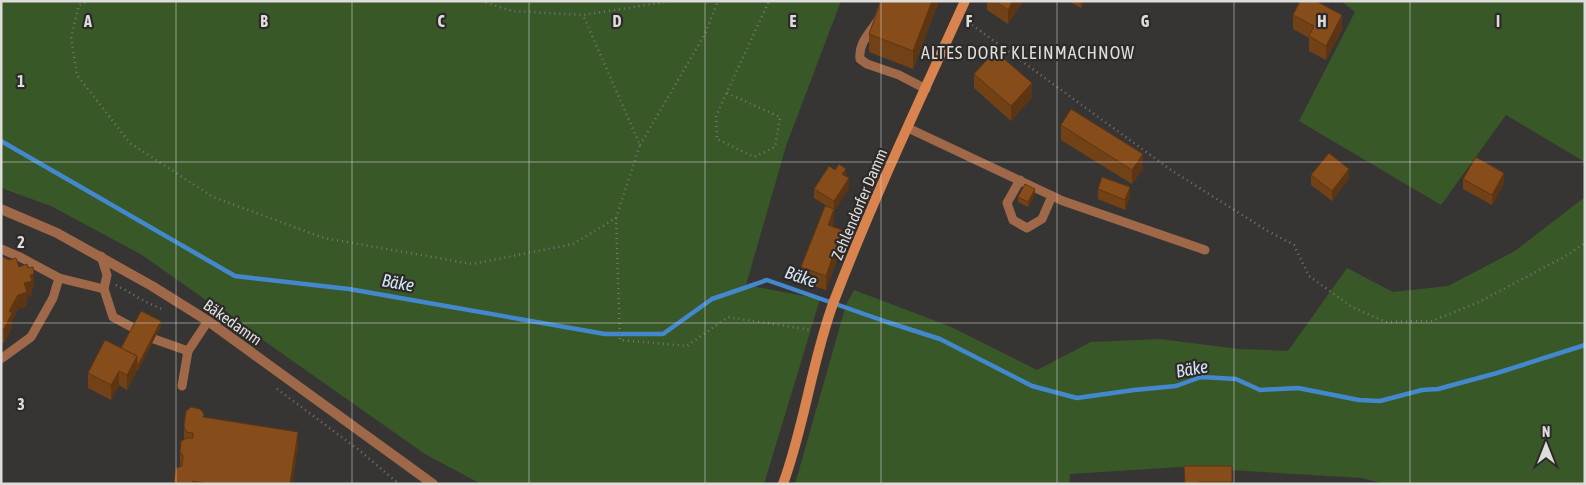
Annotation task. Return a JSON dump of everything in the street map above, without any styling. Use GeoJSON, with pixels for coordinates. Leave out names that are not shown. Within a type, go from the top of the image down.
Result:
{"type":"FeatureCollection","features":[{"type":"Feature","properties":{"kind":"main road","name":"Zehlendorfer Damm"},"geometry":{"type":"LineString","coordinates":[[783,484],[823,332],[834,301],[965,1]]}},
{"type":"Feature","properties":{"kind":"street","name":"Bäkedamm"},"geometry":{"type":"LineString","coordinates":[[1,209],[57,233],[101,256],[208,321],[433,484]]}},
{"type":"Feature","properties":{"kind":"lane"},"geometry":{"type":"LineString","coordinates":[[886,1],[878,19],[864,39],[859,53],[860,59],[867,64],[899,75],[926,89]]}},
{"type":"Feature","properties":{"kind":"lane"},"geometry":{"type":"LineString","coordinates":[[908,128],[1063,201],[1205,250]]}},
{"type":"Feature","properties":{"kind":"lane"},"geometry":{"type":"LineString","coordinates":[[1020,180],[1007,203],[1012,220],[1027,228],[1042,219],[1052,196]]}},
{"type":"Feature","properties":{"kind":"lane"},"geometry":{"type":"LineString","coordinates":[[1,249],[59,278],[104,289]]}},
{"type":"Feature","properties":{"kind":"lane"},"geometry":{"type":"LineString","coordinates":[[101,256],[107,275],[104,289],[113,317],[154,339],[188,351]]}},
{"type":"Feature","properties":{"kind":"lane"},"geometry":{"type":"LineString","coordinates":[[2,358],[31,337],[53,298],[59,278]]}},
{"type":"Feature","properties":{"kind":"lane"},"geometry":{"type":"LineString","coordinates":[[182,386],[188,351],[208,321]]}},
{"type":"Feature","properties":{"kind":"path"},"geometry":{"type":"LineString","coordinates":[[90,1],[79,5],[71,37],[78,75],[130,143],[213,197],[324,238],[472,264],[573,244],[616,218]]}},
{"type":"Feature","properties":{"kind":"path"},"geometry":{"type":"LineString","coordinates":[[481,1],[512,11],[583,15],[672,1]]}},
{"type":"Feature","properties":{"kind":"path"},"geometry":{"type":"LineString","coordinates":[[718,1],[705,34],[640,145],[616,218],[620,340],[687,346],[728,317],[823,332]]}},
{"type":"Feature","properties":{"kind":"path"},"geometry":{"type":"LineString","coordinates":[[727,92],[780,117],[775,147],[754,157],[717,139],[716,116],[727,92],[769,1]]}},
{"type":"Feature","properties":{"kind":"path"},"geometry":{"type":"LineString","coordinates":[[583,15],[640,145]]}},
{"type":"Feature","properties":{"kind":"path"},"geometry":{"type":"LineString","coordinates":[[959,15],[1171,170],[1294,246],[1309,276],[1352,307],[1386,322],[1432,321],[1477,303],[1564,257],[1585,243]]}},
{"type":"Feature","properties":{"kind":"green space"},"geometry":{"type":"Polygon","coordinates":[[[1,1],[841,1],[786,146],[746,285],[820,299],[764,484],[481,484],[425,454],[142,255],[51,206],[1,188],[1,1]]]}},
{"type":"Feature","properties":{"kind":"green space"},"geometry":{"type":"Polygon","coordinates":[[[1341,1],[1585,1],[1585,162],[1506,115],[1441,205],[1299,121],[1355,12],[1341,1]]]}},
{"type":"Feature","properties":{"kind":"green space"},"geometry":{"type":"Polygon","coordinates":[[[1585,197],[1585,484],[1386,484],[1361,478],[1180,467],[1070,474],[1069,484],[795,484],[846,305],[854,290],[949,326],[1037,370],[1091,342],[1160,339],[1239,349],[1288,351],[1347,268],[1393,292],[1448,286],[1515,251],[1585,197]]]}},
{"type":"Feature","properties":{"kind":"building"},"geometry":{"type":"Polygon","coordinates":[[[881,1],[932,1],[913,51],[869,34],[881,1]]]}},
{"type":"Feature","properties":{"kind":"building"},"geometry":{"type":"Polygon","coordinates":[[[995,1],[1013,1],[1008,10],[995,1]]]}},
{"type":"Feature","properties":{"kind":"building"},"geometry":{"type":"Polygon","coordinates":[[[1300,1],[1316,1],[1342,15],[1326,46],[1309,36],[1314,26],[1293,15],[1300,1]]]}},
{"type":"Feature","properties":{"kind":"building"},"geometry":{"type":"Polygon","coordinates":[[[995,51],[1032,83],[1011,106],[974,74],[995,51]]]}},
{"type":"Feature","properties":{"kind":"building"},"geometry":{"type":"Polygon","coordinates":[[[1071,109],[1143,154],[1132,170],[1061,125],[1071,109]]]}},
{"type":"Feature","properties":{"kind":"building"},"geometry":{"type":"Polygon","coordinates":[[[1329,153],[1349,169],[1332,191],[1311,175],[1329,153]]]}},
{"type":"Feature","properties":{"kind":"building"},"geometry":{"type":"Polygon","coordinates":[[[1476,157],[1504,173],[1492,195],[1463,179],[1476,157]]]}},
{"type":"Feature","properties":{"kind":"building"},"geometry":{"type":"Polygon","coordinates":[[[839,164],[846,169],[842,174],[849,178],[834,201],[814,189],[829,166],[835,170],[839,164]]]}},
{"type":"Feature","properties":{"kind":"building"},"geometry":{"type":"Polygon","coordinates":[[[1102,177],[1130,187],[1125,200],[1098,189],[1102,177]]]}},
{"type":"Feature","properties":{"kind":"building"},"geometry":{"type":"Polygon","coordinates":[[[1025,184],[1035,189],[1028,202],[1018,197],[1025,184]]]}},
{"type":"Feature","properties":{"kind":"building"},"geometry":{"type":"Polygon","coordinates":[[[825,206],[834,209],[828,225],[842,230],[826,276],[801,267],[825,206]]]}},
{"type":"Feature","properties":{"kind":"building"},"geometry":{"type":"Polygon","coordinates":[[[1,256],[9,260],[16,258],[19,267],[27,264],[28,268],[33,267],[34,274],[30,275],[32,281],[24,283],[27,292],[18,295],[9,311],[12,313],[4,329],[1,328],[1,256]]]}},
{"type":"Feature","properties":{"kind":"building"},"geometry":{"type":"Polygon","coordinates":[[[141,311],[161,321],[137,365],[137,356],[121,348],[141,311]]]}},
{"type":"Feature","properties":{"kind":"building"},"geometry":{"type":"Polygon","coordinates":[[[105,340],[137,356],[127,375],[119,371],[111,385],[88,373],[105,340]]]}},
{"type":"Feature","properties":{"kind":"building"},"geometry":{"type":"Polygon","coordinates":[[[191,407],[200,409],[204,414],[203,417],[298,432],[290,484],[208,484],[193,481],[192,484],[176,484],[174,481],[176,468],[182,466],[181,441],[193,438],[193,433],[186,432],[184,426],[186,411],[191,407]]]}},
{"type":"Feature","properties":{"kind":"building"},"geometry":{"type":"Polygon","coordinates":[[[1184,466],[1232,466],[1232,482],[1185,484],[1184,466]]]}},
{"type":"Feature","properties":{"kind":"waterway","name":"Bäke"},"geometry":{"type":"LineString","coordinates":[[1,141],[235,276],[349,289],[605,334],[663,334],[712,299],[767,280],[940,339],[1032,386],[1077,398],[1176,386],[1201,377],[1236,379],[1260,390],[1298,388],[1359,400],[1380,401],[1422,390],[1438,389],[1497,373],[1585,345]]}},
{"type":"Feature","properties":{"kind":"district","name":"ALTES DORF KLEINMACHNOW"},"geometry":{"type":"Point","coordinates":[1028,53]}}]}
